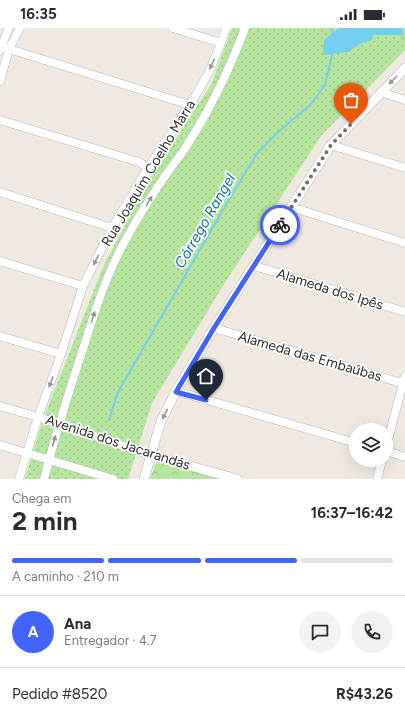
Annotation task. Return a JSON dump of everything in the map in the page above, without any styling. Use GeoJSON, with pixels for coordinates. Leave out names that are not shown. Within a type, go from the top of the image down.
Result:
{"type":"FeatureCollection","features":[{"type":"Feature","properties":{"kind":"street"},"geometry":{"type":"LineString","coordinates":[[0,50],[9,28]]}},
{"type":"Feature","properties":{"kind":"street"},"geometry":{"type":"LineString","coordinates":[[0,81],[9,49],[20,28]]}},
{"type":"Feature","properties":{"kind":"street"},"geometry":{"type":"LineString","coordinates":[[173,28],[221,43]]}},
{"type":"Feature","properties":{"kind":"street","name":"Rua Joaquim Coelho Marra"},"geometry":{"type":"LineString","coordinates":[[19,479],[38,417],[61,354],[83,286],[112,228],[148,168],[190,105],[209,72],[226,28]]}},
{"type":"Feature","properties":{"kind":"street","name":"Rua Joaquim Coelho Marra"},"geometry":{"type":"LineString","coordinates":[[44,479],[59,424],[97,305],[112,268],[124,242],[161,182],[189,143],[220,89],[234,60],[245,28]]}},
{"type":"Feature","properties":{"kind":"street"},"geometry":{"type":"LineString","coordinates":[[9,49],[190,105]]}},
{"type":"Feature","properties":{"kind":"street"},"geometry":{"type":"LineString","coordinates":[[144,479],[161,421],[176,392],[214,328],[331,145],[405,68]]}},
{"type":"Feature","properties":{"kind":"street"},"geometry":{"type":"LineString","coordinates":[[381,92],[405,100]]}},
{"type":"Feature","properties":{"kind":"street"},"geometry":{"type":"LineString","coordinates":[[0,120],[139,162],[148,168]]}},
{"type":"Feature","properties":{"kind":"street"},"geometry":{"type":"LineString","coordinates":[[331,145],[405,168]]}},
{"type":"Feature","properties":{"kind":"street"},"geometry":{"type":"LineString","coordinates":[[0,192],[112,228]]}},
{"type":"Feature","properties":{"kind":"street"},"geometry":{"type":"LineString","coordinates":[[291,207],[405,243]]}},
{"type":"Feature","properties":{"kind":"street"},"geometry":{"type":"LineString","coordinates":[[0,261],[83,286]]}},
{"type":"Feature","properties":{"kind":"street","name":"Alameda dos Ipês"},"geometry":{"type":"LineString","coordinates":[[255,266],[405,312]]}},
{"type":"Feature","properties":{"kind":"street","name":"Alameda das Embaúbas"},"geometry":{"type":"LineString","coordinates":[[214,328],[404,381]]}},
{"type":"Feature","properties":{"kind":"street"},"geometry":{"type":"LineString","coordinates":[[0,336],[61,354]]}},
{"type":"Feature","properties":{"kind":"street"},"geometry":{"type":"LineString","coordinates":[[393,423],[404,381]]}},
{"type":"Feature","properties":{"kind":"street"},"geometry":{"type":"LineString","coordinates":[[176,392],[349,441]]}},
{"type":"Feature","properties":{"kind":"street","name":"Avenida dos Jacarandás"},"geometry":{"type":"LineString","coordinates":[[0,406],[38,417],[151,455],[237,479]]}},
{"type":"Feature","properties":{"kind":"street"},"geometry":{"type":"LineString","coordinates":[[0,445],[113,479]]}},
{"type":"Feature","properties":{"kind":"street"},"geometry":{"type":"LineString","coordinates":[[393,453],[405,457]]}},
{"type":"Feature","properties":{"kind":"street"},"geometry":{"type":"LineString","coordinates":[[377,479],[380,467]]}},
{"type":"Feature","properties":{"kind":"green space"},"geometry":{"type":"Polygon","coordinates":[[[232,28],[405,28],[405,50],[321,136],[224,284],[152,403],[128,479],[25,479],[42,422],[103,267],[149,179],[211,85],[232,28]]]}},
{"type":"Feature","properties":{"kind":"green space"},"geometry":{"type":"Polygon","coordinates":[[[157,460],[222,479],[150,479],[157,460]]]}},
{"type":"Feature","properties":{"kind":"water"},"geometry":{"type":"Polygon","coordinates":[[[339,28],[402,28],[404,35],[373,35],[372,40],[360,44],[348,52],[323,55],[324,40],[339,28]]]}},
{"type":"Feature","properties":{"kind":"waterway"},"geometry":{"type":"LineString","coordinates":[[332,28],[333,35]]}},
{"type":"Feature","properties":{"kind":"waterway","name":"Córrego Rangel"},"geometry":{"type":"LineString","coordinates":[[109,420],[118,392],[256,155],[277,133],[311,104],[325,85],[333,51]]}},
{"type":"Feature","properties":{"kind":"way so far"},"geometry":{"type":"LineString","coordinates":[[280,225],[331,145],[351,124]]}},
{"type":"Feature","properties":{"kind":"route"},"geometry":{"type":"LineString","coordinates":[[206,400],[176,392],[214,328],[280,225]]}}]}
